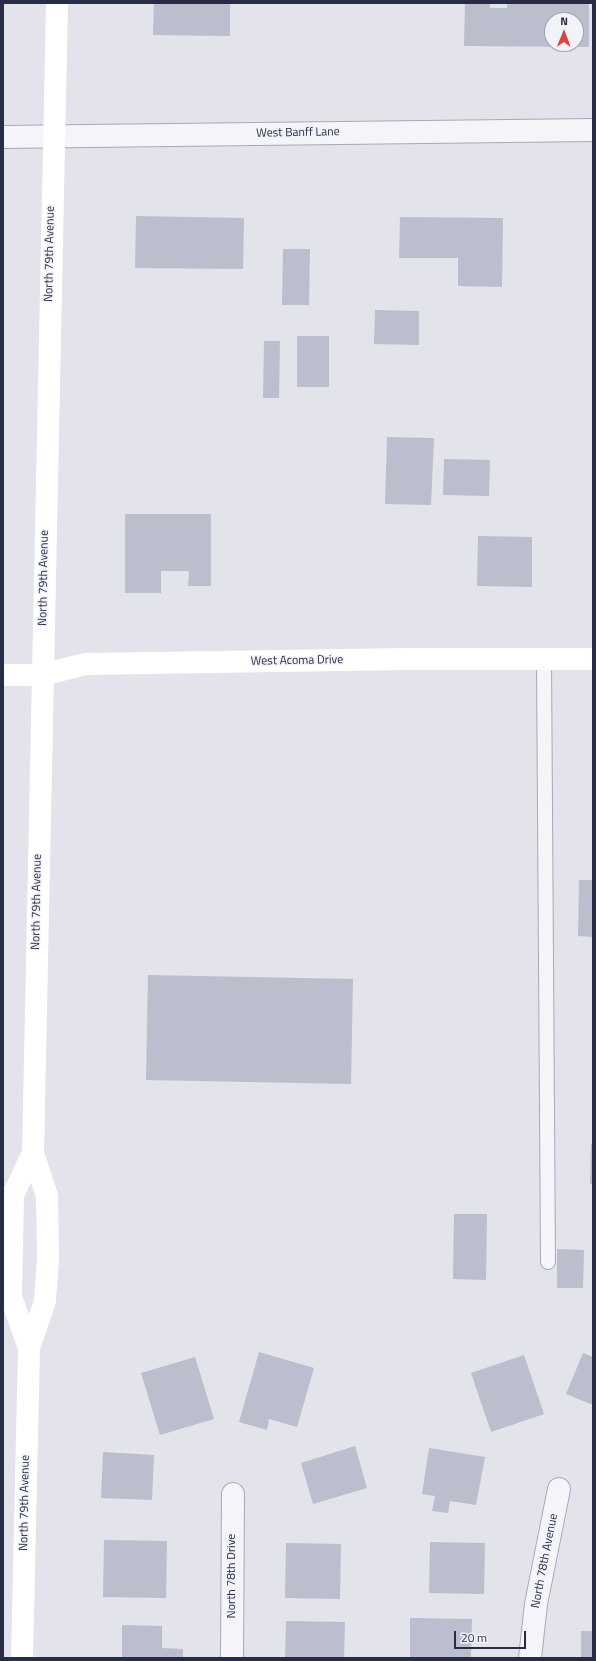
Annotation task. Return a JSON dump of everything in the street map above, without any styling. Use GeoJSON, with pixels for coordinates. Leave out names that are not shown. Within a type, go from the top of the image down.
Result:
{"type":"FeatureCollection","features":[{"type":"Feature","properties":{"kind":"street","name":"North 79th Avenue"},"geometry":{"type":"LineString","coordinates":[[22,1658],[29,1348],[46,1301],[48,1259],[47,1196],[33,1153],[56,3]]}},
{"type":"Feature","properties":{"kind":"street","name":"West Banff Lane"},"geometry":{"type":"LineString","coordinates":[[3,137],[593,130]]}},
{"type":"Feature","properties":{"kind":"street","name":"West Acoma Drive"},"geometry":{"type":"LineString","coordinates":[[3,675],[42,675],[85,664],[408,659],[593,659]]}},
{"type":"Feature","properties":{"kind":"street","name":"North 79th Avenue"},"geometry":{"type":"LineString","coordinates":[[29,1348],[12,1297],[13,1195],[33,1153]]}},
{"type":"Feature","properties":{"kind":"street","name":"North 78th Avenue"},"geometry":{"type":"LineString","coordinates":[[530,1658],[536,1604],[559,1489]]}},
{"type":"Feature","properties":{"kind":"street","name":"North 78th Drive"},"geometry":{"type":"LineString","coordinates":[[232,1658],[233,1494]]}},
{"type":"Feature","properties":{"kind":"lane"},"geometry":{"type":"LineString","coordinates":[[544,659],[548,1262]]}},
{"type":"Feature","properties":{"kind":"building"},"geometry":{"type":"Polygon","coordinates":[[[154,3],[230,3],[230,36],[153,35],[154,3]]]}},
{"type":"Feature","properties":{"kind":"building"},"geometry":{"type":"Polygon","coordinates":[[[465,3],[490,3],[490,8],[507,8],[507,3],[589,3],[589,47],[584,47],[584,12],[544,12],[544,47],[464,46],[465,3]]]}},
{"type":"Feature","properties":{"kind":"building"},"geometry":{"type":"Polygon","coordinates":[[[136,216],[244,218],[243,269],[135,268],[136,216]]]}},
{"type":"Feature","properties":{"kind":"building"},"geometry":{"type":"Polygon","coordinates":[[[400,217],[503,218],[502,287],[458,286],[458,258],[399,258],[400,217]]]}},
{"type":"Feature","properties":{"kind":"building"},"geometry":{"type":"Polygon","coordinates":[[[283,249],[310,249],[309,305],[282,305],[283,249]]]}},
{"type":"Feature","properties":{"kind":"building"},"geometry":{"type":"Polygon","coordinates":[[[375,310],[419,311],[419,345],[374,344],[375,310]]]}},
{"type":"Feature","properties":{"kind":"building"},"geometry":{"type":"Polygon","coordinates":[[[297,336],[329,336],[329,387],[297,387],[297,336]]]}},
{"type":"Feature","properties":{"kind":"building"},"geometry":{"type":"Polygon","coordinates":[[[264,341],[280,341],[279,398],[263,398],[264,341]]]}},
{"type":"Feature","properties":{"kind":"building"},"geometry":{"type":"Polygon","coordinates":[[[387,437],[434,438],[431,505],[385,504],[387,437]]]}},
{"type":"Feature","properties":{"kind":"building"},"geometry":{"type":"Polygon","coordinates":[[[444,459],[490,460],[489,496],[443,495],[444,459]]]}},
{"type":"Feature","properties":{"kind":"building"},"geometry":{"type":"Polygon","coordinates":[[[125,514],[211,514],[211,586],[188,586],[189,571],[161,571],[161,593],[125,593],[125,514]]]}},
{"type":"Feature","properties":{"kind":"building"},"geometry":{"type":"Polygon","coordinates":[[[478,536],[532,537],[532,587],[477,586],[478,536]]]}},
{"type":"Feature","properties":{"kind":"building"},"geometry":{"type":"Polygon","coordinates":[[[579,880],[593,880],[593,937],[578,936],[579,880]]]}},
{"type":"Feature","properties":{"kind":"building"},"geometry":{"type":"Polygon","coordinates":[[[148,975],[353,979],[351,1084],[146,1080],[148,975]]]}},
{"type":"Feature","properties":{"kind":"building"},"geometry":{"type":"Polygon","coordinates":[[[591,1144],[593,1144],[593,1184],[590,1184],[591,1144]]]}},
{"type":"Feature","properties":{"kind":"building"},"geometry":{"type":"Polygon","coordinates":[[[454,1214],[487,1214],[486,1280],[453,1279],[454,1214]]]}},
{"type":"Feature","properties":{"kind":"building"},"geometry":{"type":"Polygon","coordinates":[[[557,1249],[584,1250],[583,1288],[557,1288],[557,1249]]]}},
{"type":"Feature","properties":{"kind":"building"},"geometry":{"type":"Polygon","coordinates":[[[259,1352],[314,1368],[297,1427],[269,1419],[267,1430],[239,1422],[259,1352]]]}},
{"type":"Feature","properties":{"kind":"building"},"geometry":{"type":"Polygon","coordinates":[[[583,1353],[593,1357],[593,1405],[566,1394],[583,1353]]]}},
{"type":"Feature","properties":{"kind":"building"},"geometry":{"type":"Polygon","coordinates":[[[524,1355],[544,1414],[491,1432],[471,1373],[524,1355]]]}},
{"type":"Feature","properties":{"kind":"building"},"geometry":{"type":"Polygon","coordinates":[[[195,1357],[214,1419],[160,1435],[141,1373],[195,1357]]]}},
{"type":"Feature","properties":{"kind":"building"},"geometry":{"type":"Polygon","coordinates":[[[355,1446],[367,1488],[313,1504],[301,1463],[355,1446]]]}},
{"type":"Feature","properties":{"kind":"building"},"geometry":{"type":"Polygon","coordinates":[[[429,1448],[485,1457],[476,1505],[450,1501],[448,1513],[432,1511],[435,1496],[422,1494],[429,1448]]]}},
{"type":"Feature","properties":{"kind":"building"},"geometry":{"type":"Polygon","coordinates":[[[103,1452],[154,1455],[152,1500],[101,1498],[103,1452]]]}},
{"type":"Feature","properties":{"kind":"building"},"geometry":{"type":"Polygon","coordinates":[[[104,1540],[167,1541],[166,1598],[103,1597],[104,1540]]]}},
{"type":"Feature","properties":{"kind":"building"},"geometry":{"type":"Polygon","coordinates":[[[430,1542],[485,1543],[484,1594],[429,1593],[430,1542]]]}},
{"type":"Feature","properties":{"kind":"building"},"geometry":{"type":"Polygon","coordinates":[[[286,1543],[341,1544],[340,1599],[285,1598],[286,1543]]]}},
{"type":"Feature","properties":{"kind":"building"},"geometry":{"type":"Polygon","coordinates":[[[410,1618],[472,1619],[471,1658],[410,1658],[410,1618]]]}},
{"type":"Feature","properties":{"kind":"building"},"geometry":{"type":"Polygon","coordinates":[[[286,1621],[345,1622],[344,1658],[285,1658],[286,1621]]]}},
{"type":"Feature","properties":{"kind":"building"},"geometry":{"type":"Polygon","coordinates":[[[122,1625],[162,1626],[162,1648],[183,1649],[183,1658],[122,1658],[122,1625]]]}},
{"type":"Feature","properties":{"kind":"building"},"geometry":{"type":"Polygon","coordinates":[[[581,1631],[593,1631],[593,1658],[581,1658],[581,1631]]]}}]}
